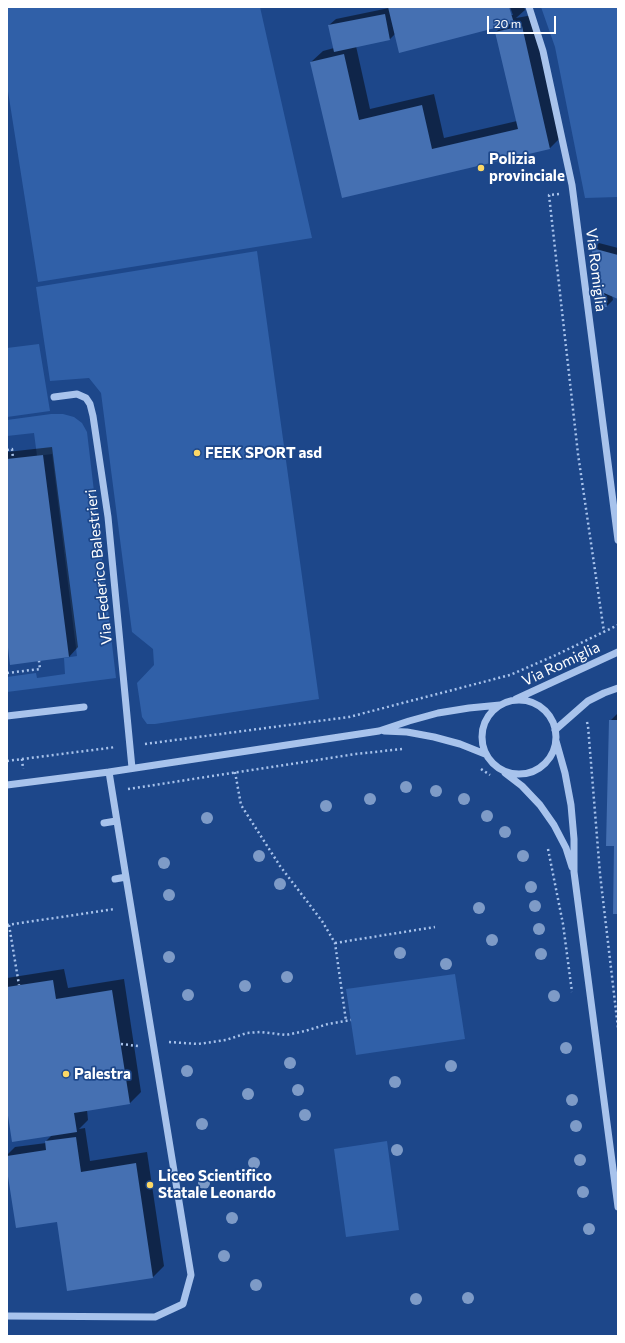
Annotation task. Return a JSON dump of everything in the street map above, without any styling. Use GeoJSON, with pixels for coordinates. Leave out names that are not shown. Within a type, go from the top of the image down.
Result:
{"type":"FeatureCollection","features":[{"type":"Feature","properties":{"kind":"street","name":"Via Romiglia"},"geometry":{"type":"LineString","coordinates":[[529,7],[543,51],[573,193],[618,540]]}},
{"type":"Feature","properties":{"kind":"street","name":"Via Federico Balestrieri"},"geometry":{"type":"LineString","coordinates":[[54,397],[77,394],[86,398],[90,404],[93,416],[108,517],[132,768]]}},
{"type":"Feature","properties":{"kind":"street","name":"Via Romiglia"},"geometry":{"type":"LineString","coordinates":[[515,700],[618,652]]}},
{"type":"Feature","properties":{"kind":"street"},"geometry":{"type":"LineString","coordinates":[[555,730],[588,702],[604,693],[618,688]]}},
{"type":"Feature","properties":{"kind":"street"},"geometry":{"type":"LineString","coordinates":[[7,785],[109,772],[379,731],[438,713],[500,705],[515,700],[526,700],[536,704],[545,711],[552,720],[571,805],[574,839],[574,872],[618,1207]]}},
{"type":"Feature","properties":{"kind":"street"},"geometry":{"type":"LineString","coordinates":[[500,705],[491,712],[485,721],[482,732],[482,743],[485,754],[492,764],[522,786],[540,804],[554,825],[566,848],[574,872]]}},
{"type":"Feature","properties":{"kind":"street"},"geometry":{"type":"LineString","coordinates":[[7,716],[84,707]]}},
{"type":"Feature","properties":{"kind":"street"},"geometry":{"type":"LineString","coordinates":[[379,731],[407,732],[434,737],[460,744],[485,754]]}},
{"type":"Feature","properties":{"kind":"street"},"geometry":{"type":"LineString","coordinates":[[502,770],[513,774],[525,773],[536,769],[546,762],[553,752],[556,741]]}},
{"type":"Feature","properties":{"kind":"street"},"geometry":{"type":"LineString","coordinates":[[7,1316],[156,1318],[183,1304],[190,1275],[109,772]]}},
{"type":"Feature","properties":{"kind":"street"},"geometry":{"type":"LineString","coordinates":[[104,823],[116,821]]}},
{"type":"Feature","properties":{"kind":"street"},"geometry":{"type":"LineString","coordinates":[[115,879],[126,877]]}},
{"type":"Feature","properties":{"kind":"path"},"geometry":{"type":"LineString","coordinates":[[573,193],[549,195],[578,454],[604,632]]}},
{"type":"Feature","properties":{"kind":"path"},"geometry":{"type":"LineString","coordinates":[[7,450],[12,449],[13,458]]}},
{"type":"Feature","properties":{"kind":"path"},"geometry":{"type":"LineString","coordinates":[[7,761],[349,717],[510,675],[618,625]]}},
{"type":"Feature","properties":{"kind":"path"},"geometry":{"type":"LineString","coordinates":[[7,673],[40,669],[39,661]]}},
{"type":"Feature","properties":{"kind":"path"},"geometry":{"type":"LineString","coordinates":[[588,726],[600,874],[618,1028]]}},
{"type":"Feature","properties":{"kind":"path"},"geometry":{"type":"LineString","coordinates":[[128,789],[235,772],[403,749]]}},
{"type":"Feature","properties":{"kind":"path"},"geometry":{"type":"LineString","coordinates":[[476,767],[494,779]]}},
{"type":"Feature","properties":{"kind":"path"},"geometry":{"type":"LineString","coordinates":[[235,772],[241,805],[280,866],[322,922],[335,943],[346,1021]]}},
{"type":"Feature","properties":{"kind":"path"},"geometry":{"type":"LineString","coordinates":[[547,845],[563,924],[573,995]]}},
{"type":"Feature","properties":{"kind":"path"},"geometry":{"type":"LineString","coordinates":[[19,985],[8,925],[115,909]]}},
{"type":"Feature","properties":{"kind":"path"},"geometry":{"type":"LineString","coordinates":[[335,943],[435,927]]}},
{"type":"Feature","properties":{"kind":"path"},"geometry":{"type":"LineString","coordinates":[[121,1044],[138,1046],[170,1042],[198,1044],[226,1040],[247,1033],[261,1032],[286,1035],[328,1024],[351,1020]]}},
{"type":"Feature","properties":{"kind":"shaded area"},"geometry":{"type":"Polygon","coordinates":[[[7,7],[260,7],[312,238],[38,282],[7,85],[7,7]]]}},
{"type":"Feature","properties":{"kind":"shaded area"},"geometry":{"type":"Polygon","coordinates":[[[541,7],[618,7],[618,197],[585,198],[555,47],[541,7]]]}},
{"type":"Feature","properties":{"kind":"shaded area","name":"FEEK SPORT asd"},"geometry":{"type":"Polygon","coordinates":[[[257,251],[319,699],[147,724],[142,717],[137,683],[154,665],[153,649],[132,632],[101,393],[89,378],[50,381],[36,287],[257,251]]]}},
{"type":"Feature","properties":{"kind":"shaded area"},"geometry":{"type":"Polygon","coordinates":[[[39,344],[50,411],[7,417],[7,348],[39,344]]]}},
{"type":"Feature","properties":{"kind":"shaded area"},"geometry":{"type":"Polygon","coordinates":[[[51,414],[63,414],[74,417],[82,423],[87,432],[116,678],[7,692],[7,677],[36,673],[37,678],[65,674],[64,658],[77,656],[52,454],[37,456],[34,433],[7,436],[7,420],[51,414]]]}},
{"type":"Feature","properties":{"kind":"shaded area"},"geometry":{"type":"Polygon","coordinates":[[[455,974],[465,1039],[356,1055],[346,989],[455,974]]]}},
{"type":"Feature","properties":{"kind":"shaded area"},"geometry":{"type":"Polygon","coordinates":[[[387,1141],[399,1230],[346,1237],[334,1149],[387,1141]]]}},
{"type":"Feature","properties":{"kind":"building"},"geometry":{"type":"Polygon","coordinates":[[[388,7],[509,7],[514,23],[399,53],[388,7]]]}},
{"type":"Feature","properties":{"kind":"building"},"geometry":{"type":"Polygon","coordinates":[[[385,14],[390,40],[334,52],[328,25],[385,14]]]}},
{"type":"Feature","properties":{"kind":"building"},"geometry":{"type":"Polygon","coordinates":[[[522,26],[550,149],[342,198],[310,62],[344,54],[359,120],[422,105],[432,149],[518,129],[495,32],[522,26]]]}},
{"type":"Feature","properties":{"kind":"building"},"geometry":{"type":"Polygon","coordinates":[[[592,248],[618,255],[618,299],[604,293],[607,307],[594,307],[592,248]]]}},
{"type":"Feature","properties":{"kind":"building"},"geometry":{"type":"Polygon","coordinates":[[[43,455],[69,657],[10,665],[7,639],[7,459],[43,455]]]}},
{"type":"Feature","properties":{"kind":"building"},"geometry":{"type":"Polygon","coordinates":[[[609,720],[618,720],[618,914],[613,914],[614,846],[606,846],[609,720]]]}},
{"type":"Feature","properties":{"kind":"building","name":"Palestra"},"geometry":{"type":"Polygon","coordinates":[[[53,980],[56,999],[112,990],[130,1104],[74,1113],[77,1132],[12,1142],[7,1109],[7,987],[53,980]]]}},
{"type":"Feature","properties":{"kind":"building"},"geometry":{"type":"Polygon","coordinates":[[[76,1137],[81,1172],[136,1163],[153,1278],[67,1291],[57,1222],[16,1228],[7,1170],[7,1156],[46,1150],[45,1141],[76,1137]]]}},
{"type":"Feature","properties":{"kind":"place","name":"Polizia provinciale"},"geometry":{"type":"Point","coordinates":[481,168]}},
{"type":"Feature","properties":{"kind":"place","name":"FEEK SPORT asd"},"geometry":{"type":"Point","coordinates":[197,453]}},
{"type":"Feature","properties":{"kind":"place","name":"Palestra"},"geometry":{"type":"Point","coordinates":[66,1074]}},
{"type":"Feature","properties":{"kind":"place","name":"Liceo Scientifico Statale Leonardo"},"geometry":{"type":"Point","coordinates":[150,1185]}}]}
